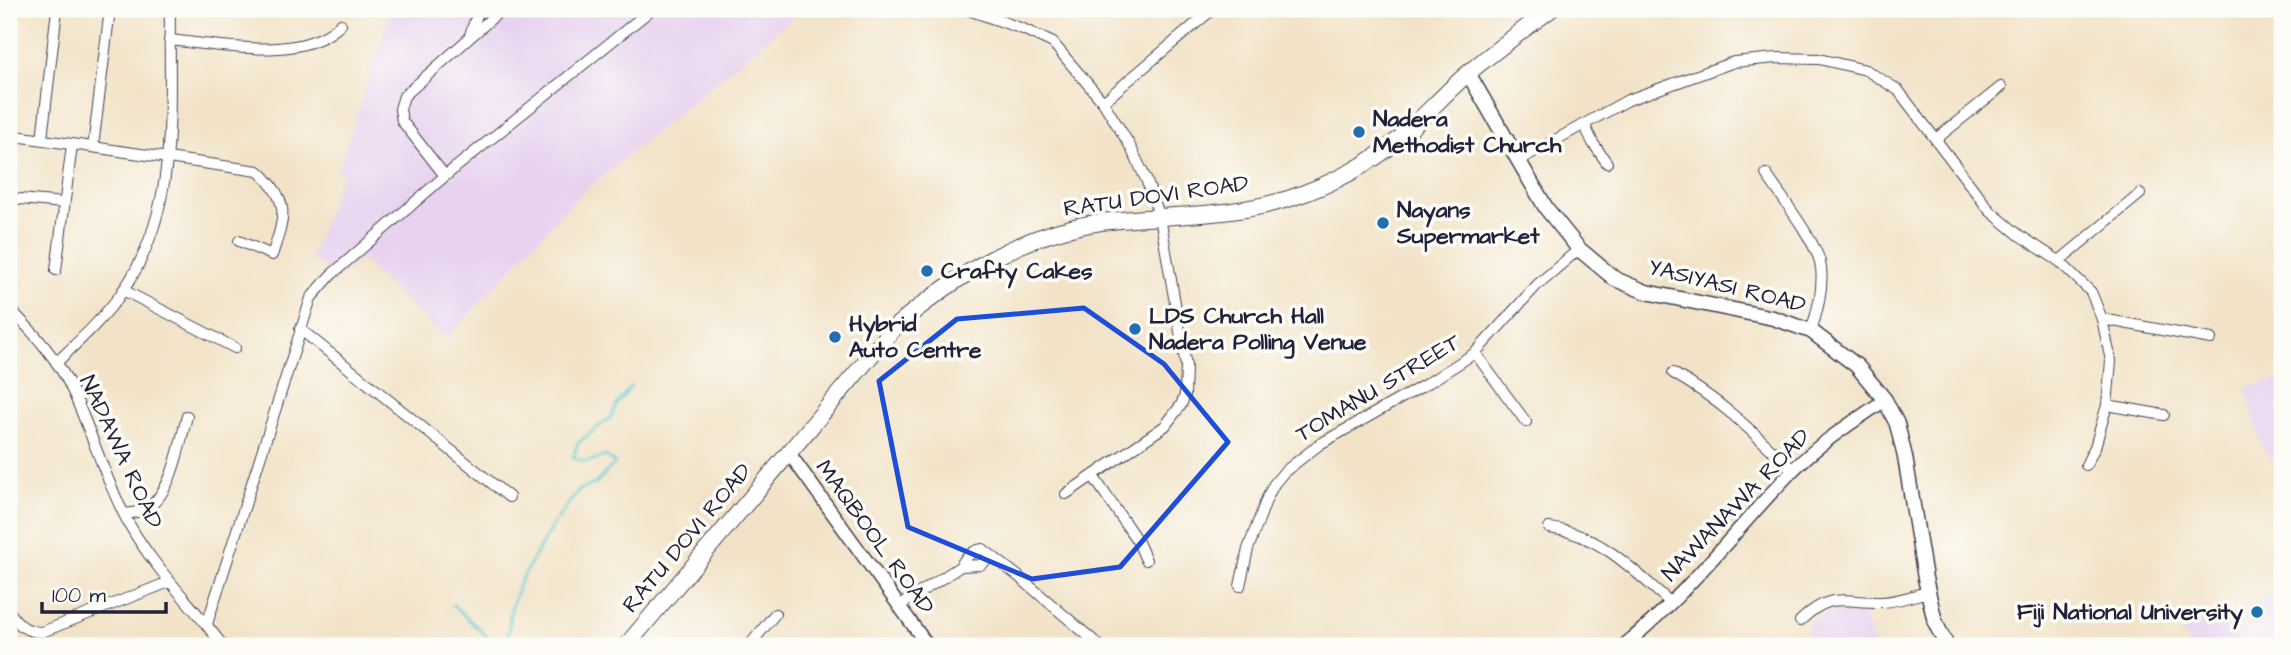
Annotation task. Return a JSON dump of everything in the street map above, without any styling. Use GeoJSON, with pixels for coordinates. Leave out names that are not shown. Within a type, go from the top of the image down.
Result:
{"type":"FeatureCollection","features":[{"type":"Feature","properties":{"kind":"main road","name":"RATU DOVI ROAD"},"geometry":{"type":"LineString","coordinates":[[627,646],[895,327],[930,297],[966,272],[999,253],[1052,234],[1099,223],[1237,210],[1290,198],[1341,177],[1371,160],[1397,140],[1468,73],[1551,9]]}},
{"type":"Feature","properties":{"kind":"main road","name":"YASIYASI ROAD"},"geometry":{"type":"LineString","coordinates":[[1468,73],[1546,208],[1579,249],[1615,279],[1646,292],[1773,318],[1811,331],[1857,366],[1885,400],[1896,424],[1905,457],[1927,592],[1935,622],[1947,646]]}},
{"type":"Feature","properties":{"kind":"street"},"geometry":{"type":"LineString","coordinates":[[42,139],[57,9]]}},
{"type":"Feature","properties":{"kind":"street"},"geometry":{"type":"LineString","coordinates":[[93,147],[110,9]]}},
{"type":"Feature","properties":{"kind":"street"},"geometry":{"type":"LineString","coordinates":[[57,362],[123,290],[144,251],[161,206],[171,116],[170,9]]}},
{"type":"Feature","properties":{"kind":"street"},"geometry":{"type":"LineString","coordinates":[[470,35],[479,9]]}},
{"type":"Feature","properties":{"kind":"street"},"geometry":{"type":"LineString","coordinates":[[445,176],[402,121],[400,109],[404,96],[502,9]]}},
{"type":"Feature","properties":{"kind":"street"},"geometry":{"type":"LineString","coordinates":[[207,624],[311,298],[331,275],[445,176],[652,9]]}},
{"type":"Feature","properties":{"kind":"street"},"geometry":{"type":"LineString","coordinates":[[969,9],[1053,43],[1103,102],[1129,144],[1146,178],[1160,217],[1186,366],[1185,395],[1165,426],[1066,494]]}},
{"type":"Feature","properties":{"kind":"street"},"geometry":{"type":"LineString","coordinates":[[1103,102],[1213,9]]}},
{"type":"Feature","properties":{"kind":"street"},"geometry":{"type":"LineString","coordinates":[[169,40],[286,49],[309,45],[332,35],[341,24]]}},
{"type":"Feature","properties":{"kind":"street"},"geometry":{"type":"LineString","coordinates":[[1519,160],[1628,100],[1734,62],[1776,58],[1819,59],[1866,70],[1898,90],[1990,211],[2059,261],[2091,292],[2102,319],[2111,361],[2107,405],[2095,447],[2086,465]]}},
{"type":"Feature","properties":{"kind":"street"},"geometry":{"type":"LineString","coordinates":[[1936,139],[2001,87]]}},
{"type":"Feature","properties":{"kind":"street"},"geometry":{"type":"LineString","coordinates":[[1584,124],[1592,143],[1607,163]]}},
{"type":"Feature","properties":{"kind":"street"},"geometry":{"type":"LineString","coordinates":[[9,135],[167,160],[258,171],[275,186],[283,210],[281,229],[272,255],[239,241]]}},
{"type":"Feature","properties":{"kind":"street"},"geometry":{"type":"LineString","coordinates":[[55,270],[72,145]]}},
{"type":"Feature","properties":{"kind":"street"},"geometry":{"type":"LineString","coordinates":[[1766,174],[1819,261],[1821,283],[1818,308],[1811,331]]}},
{"type":"Feature","properties":{"kind":"street"},"geometry":{"type":"LineString","coordinates":[[2059,261],[2140,194]]}},
{"type":"Feature","properties":{"kind":"street"},"geometry":{"type":"LineString","coordinates":[[9,198],[64,203]]}},
{"type":"Feature","properties":{"kind":"street","name":"TOMANU STREET"},"geometry":{"type":"LineString","coordinates":[[1240,586],[1248,549],[1267,498],[1284,471],[1320,444],[1475,353],[1537,285],[1579,249]]}},
{"type":"Feature","properties":{"kind":"street"},"geometry":{"type":"LineString","coordinates":[[123,290],[235,348]]}},
{"type":"Feature","properties":{"kind":"street","name":"NADAWA ROAD"},"geometry":{"type":"LineString","coordinates":[[9,308],[57,362],[73,391],[94,449],[124,514],[169,582],[223,646]]}},
{"type":"Feature","properties":{"kind":"street"},"geometry":{"type":"LineString","coordinates":[[2102,319],[2211,339]]}},
{"type":"Feature","properties":{"kind":"street"},"geometry":{"type":"LineString","coordinates":[[300,329],[509,497]]}},
{"type":"Feature","properties":{"kind":"street"},"geometry":{"type":"LineString","coordinates":[[1475,353],[1526,422]]}},
{"type":"Feature","properties":{"kind":"street"},"geometry":{"type":"LineString","coordinates":[[1673,373],[1697,387],[1744,422],[1793,470]]}},
{"type":"Feature","properties":{"kind":"street","name":"NAWANAWA ROAD"},"geometry":{"type":"LineString","coordinates":[[1623,646],[1671,603],[1793,470],[1820,446],[1885,400]]}},
{"type":"Feature","properties":{"kind":"street"},"geometry":{"type":"LineString","coordinates":[[2107,405],[2164,415]]}},
{"type":"Feature","properties":{"kind":"street"},"geometry":{"type":"LineString","coordinates":[[124,514],[148,507],[162,494],[176,459],[187,416]]}},
{"type":"Feature","properties":{"kind":"street","name":"MAQBOOL ROAD"},"geometry":{"type":"LineString","coordinates":[[789,453],[928,646]]}},
{"type":"Feature","properties":{"kind":"street"},"geometry":{"type":"LineString","coordinates":[[1093,476],[1138,542],[1146,560]]}},
{"type":"Feature","properties":{"kind":"street"},"geometry":{"type":"LineString","coordinates":[[1549,527],[1567,530],[1601,545],[1671,603]]}},
{"type":"Feature","properties":{"kind":"street"},"geometry":{"type":"LineString","coordinates":[[899,606],[961,566],[966,557],[980,549],[986,550],[1100,646]]}},
{"type":"Feature","properties":{"kind":"street"},"geometry":{"type":"LineString","coordinates":[[9,611],[24,628],[32,632],[42,632],[169,582]]}},
{"type":"Feature","properties":{"kind":"street"},"geometry":{"type":"LineString","coordinates":[[1800,621],[1823,603],[1845,600],[1882,602],[1927,592]]}},
{"type":"Feature","properties":{"kind":"street"},"geometry":{"type":"LineString","coordinates":[[749,646],[775,614]]}},
{"type":"Feature","properties":{"kind":"highlighted area"},"geometry":{"type":"Polygon","coordinates":[[[1084,308],[1164,364],[1228,442],[1120,567],[1032,579],[908,527],[879,381],[957,319],[1084,308]]]}},
{"type":"Feature","properties":{"kind":"shaded area"},"geometry":{"type":"Polygon","coordinates":[[[391,9],[803,9],[575,199],[446,339],[361,259],[341,276],[310,260],[342,173],[338,172],[391,9]]]}},
{"type":"Feature","properties":{"kind":"shaded area"},"geometry":{"type":"Polygon","coordinates":[[[2282,379],[2282,475],[2262,447],[2246,388],[2282,379]]]}},
{"type":"Feature","properties":{"kind":"shaded area","name":"Fiji National University"},"geometry":{"type":"Polygon","coordinates":[[[2282,593],[2282,646],[2189,646],[2181,630],[2282,593]]]}},
{"type":"Feature","properties":{"kind":"shaded area"},"geometry":{"type":"Polygon","coordinates":[[[1826,612],[1863,614],[1875,646],[1806,646],[1808,623],[1826,612]]]}},
{"type":"Feature","properties":{"kind":"waterway"},"geometry":{"type":"LineString","coordinates":[[507,646],[510,613],[519,584],[552,526],[578,491],[596,483],[615,463],[606,456],[586,462],[573,458],[578,443],[611,417],[631,386]]}},
{"type":"Feature","properties":{"kind":"waterway"},"geometry":{"type":"LineString","coordinates":[[452,604],[497,646]]}},
{"type":"Feature","properties":{"kind":"place","name":"Nadera Methodist Church"},"geometry":{"type":"Point","coordinates":[1359,132]}},
{"type":"Feature","properties":{"kind":"place","name":"Nayans Supermarket"},"geometry":{"type":"Point","coordinates":[1383,223]}},
{"type":"Feature","properties":{"kind":"place","name":"Crafty Cakes"},"geometry":{"type":"Point","coordinates":[927,271]}},
{"type":"Feature","properties":{"kind":"place","name":"LDS Church Hall Nadera Polling Venue"},"geometry":{"type":"Point","coordinates":[1135,329]}},
{"type":"Feature","properties":{"kind":"place","name":"Hybrid Auto Centre"},"geometry":{"type":"Point","coordinates":[835,337]}},
{"type":"Feature","properties":{"kind":"place","name":"Fiji National University"},"geometry":{"type":"Point","coordinates":[2257,612]}}]}
